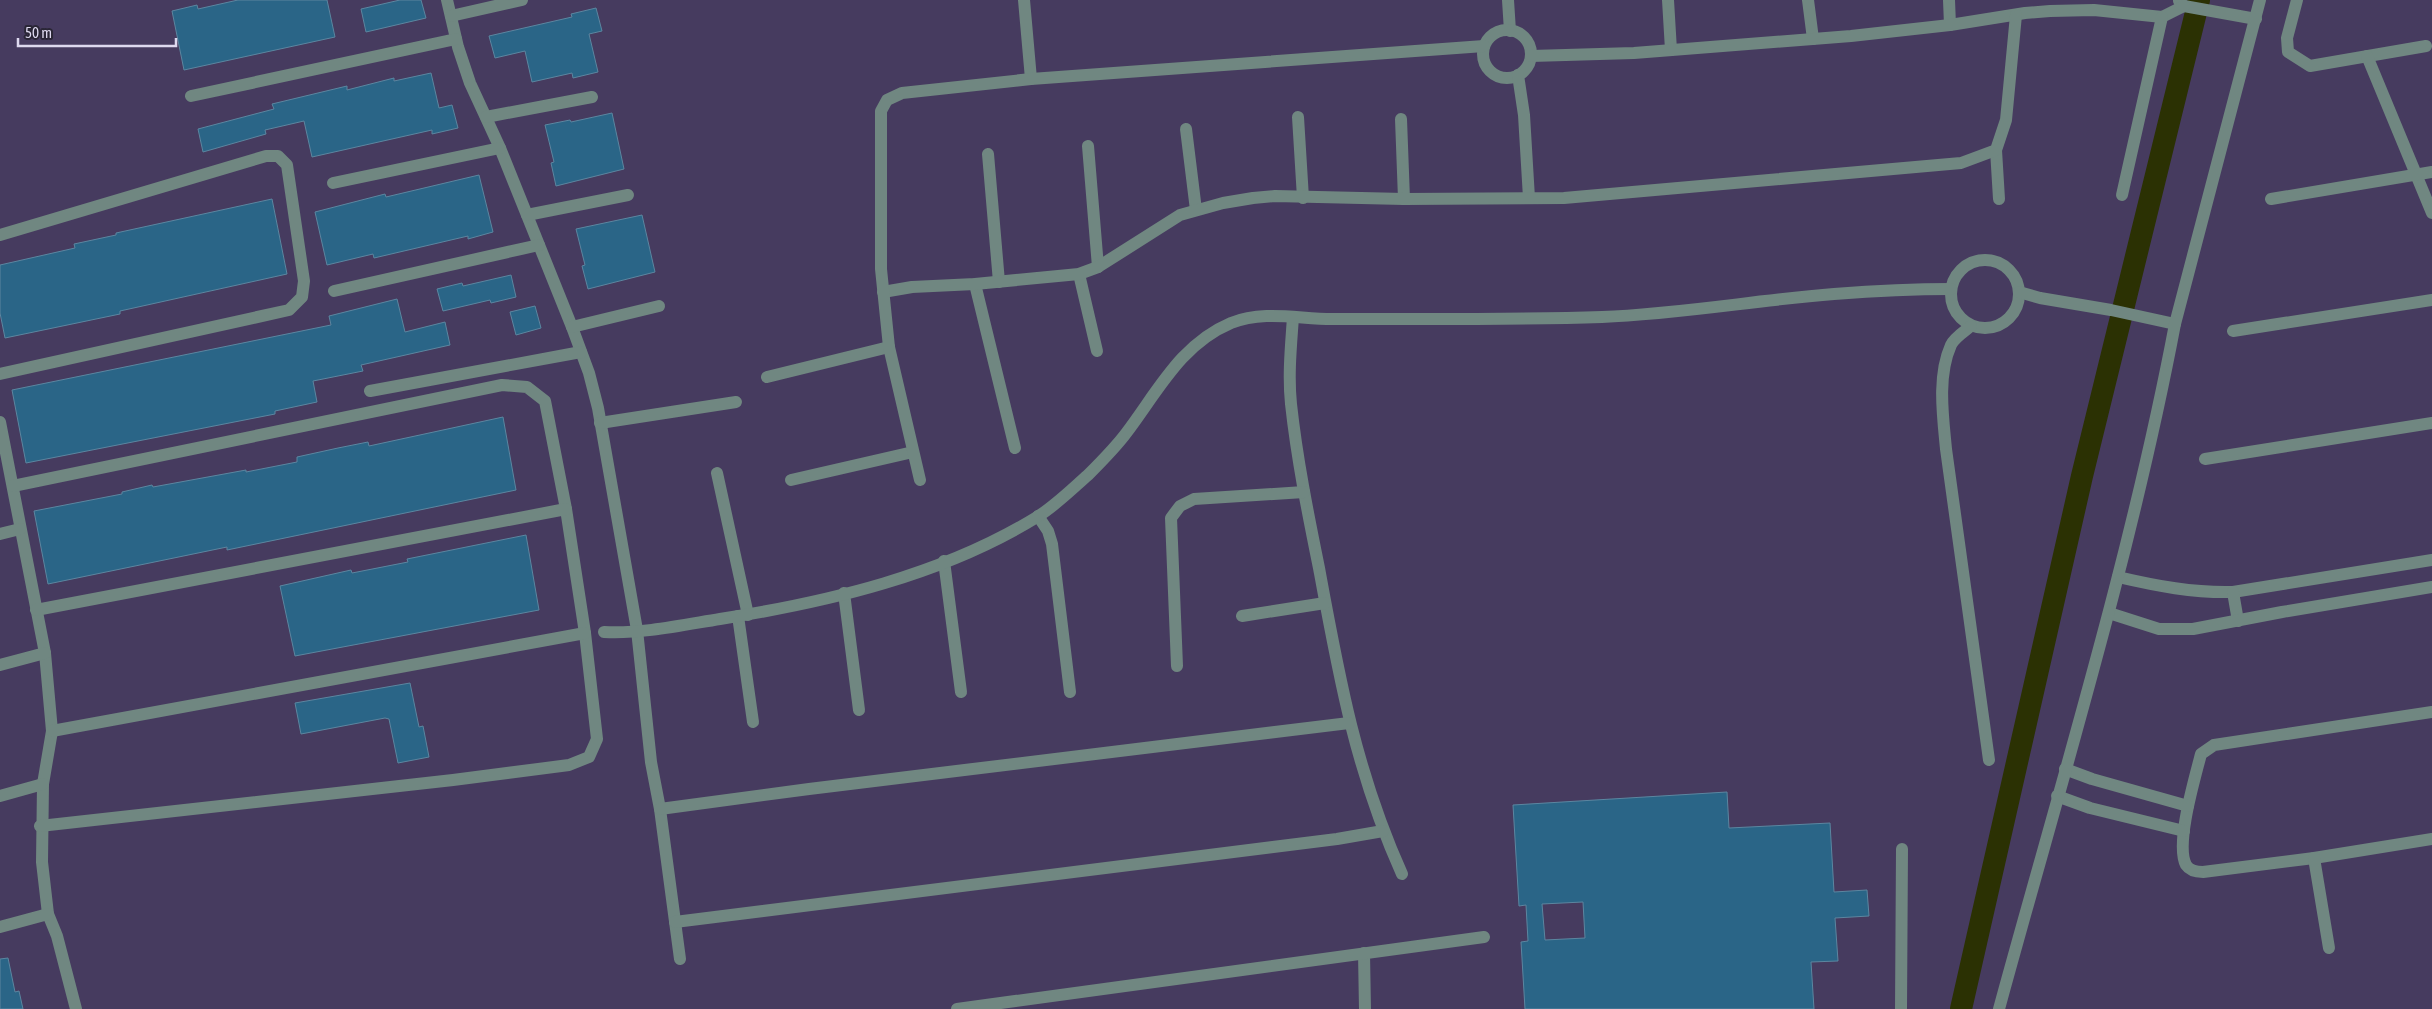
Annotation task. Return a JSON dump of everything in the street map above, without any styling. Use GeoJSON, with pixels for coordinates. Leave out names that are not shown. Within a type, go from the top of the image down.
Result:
{"type":"FeatureCollection","features":[{"type":"Feature","properties":{"kind":"street"},"geometry":{"type":"LineString","coordinates":[[447,0],[456,39],[470,83],[500,148],[589,373],[600,423],[637,630],[651,762],[660,809],[680,959]]}},
{"type":"Feature","properties":{"kind":"street"},"geometry":{"type":"LineString","coordinates":[[450,16],[522,0]]}},
{"type":"Feature","properties":{"kind":"street"},"geometry":{"type":"LineString","coordinates":[[1024,0],[1031,79]]}},
{"type":"Feature","properties":{"kind":"street"},"geometry":{"type":"LineString","coordinates":[[1508,0],[1510,30]]}},
{"type":"Feature","properties":{"kind":"street"},"geometry":{"type":"LineString","coordinates":[[1668,0],[1670,50]]}},
{"type":"Feature","properties":{"kind":"street"},"geometry":{"type":"LineString","coordinates":[[1808,0],[1813,39]]}},
{"type":"Feature","properties":{"kind":"street"},"geometry":{"type":"LineString","coordinates":[[1949,0],[1950,26]]}},
{"type":"Feature","properties":{"kind":"street"},"geometry":{"type":"LineString","coordinates":[[2050,11],[2064,0]]}},
{"type":"Feature","properties":{"kind":"street"},"geometry":{"type":"LineString","coordinates":[[1999,1009],[2109,613],[2165,375],[2175,324],[2260,0]]}},
{"type":"Feature","properties":{"kind":"street"},"geometry":{"type":"LineString","coordinates":[[2297,0],[2287,38],[2288,52],[2310,66],[2426,46]]}},
{"type":"Feature","properties":{"kind":"street"},"geometry":{"type":"LineString","coordinates":[[1531,56],[1670,50],[1813,39],[1950,26],[2050,11],[2094,10],[2162,17],[2184,4],[2256,19]]}},
{"type":"Feature","properties":{"kind":"street"},"geometry":{"type":"LineString","coordinates":[[1999,199],[1996,150],[2006,120],[2016,15]]}},
{"type":"Feature","properties":{"kind":"street"},"geometry":{"type":"LineString","coordinates":[[2122,195],[2162,17]]}},
{"type":"Feature","properties":{"kind":"street"},"geometry":{"type":"LineString","coordinates":[[1510,30],[1523,37],[1527,42],[1531,56],[1528,64],[1518,75],[1502,78],[1488,69],[1483,54],[1484,46],[1487,40],[1497,32],[1510,30]]}},
{"type":"Feature","properties":{"kind":"street"},"geometry":{"type":"LineString","coordinates":[[190,96],[456,39]]}},
{"type":"Feature","properties":{"kind":"street"},"geometry":{"type":"LineString","coordinates":[[920,480],[888,347],[883,292],[881,269],[882,111],[886,100],[902,93],[1031,79],[1484,46]]}},
{"type":"Feature","properties":{"kind":"street"},"geometry":{"type":"LineString","coordinates":[[2367,56],[2432,213]]}},
{"type":"Feature","properties":{"kind":"street"},"geometry":{"type":"LineString","coordinates":[[1518,75],[1524,115],[1529,198]]}},
{"type":"Feature","properties":{"kind":"street"},"geometry":{"type":"LineString","coordinates":[[486,117],[592,97]]}},
{"type":"Feature","properties":{"kind":"street"},"geometry":{"type":"LineString","coordinates":[[1298,116],[1304,198]]}},
{"type":"Feature","properties":{"kind":"street"},"geometry":{"type":"LineString","coordinates":[[1401,119],[1404,199]]}},
{"type":"Feature","properties":{"kind":"street"},"geometry":{"type":"LineString","coordinates":[[1186,129],[1196,210]]}},
{"type":"Feature","properties":{"kind":"street"},"geometry":{"type":"LineString","coordinates":[[1088,146],[1098,267]]}},
{"type":"Feature","properties":{"kind":"street"},"geometry":{"type":"LineString","coordinates":[[333,182],[500,148]]}},
{"type":"Feature","properties":{"kind":"street"},"geometry":{"type":"LineString","coordinates":[[883,292],[912,287],[975,284],[1079,274],[1098,267],[1164,224],[1196,210],[1253,198],[1275,196],[1404,199],[1592,196],[1961,163],[1996,150]]}},
{"type":"Feature","properties":{"kind":"street"},"geometry":{"type":"LineString","coordinates":[[988,154],[999,282]]}},
{"type":"Feature","properties":{"kind":"street"},"geometry":{"type":"LineString","coordinates":[[0,235],[257,159],[278,156],[287,165],[304,281],[302,297],[289,310],[0,374]]}},
{"type":"Feature","properties":{"kind":"street"},"geometry":{"type":"LineString","coordinates":[[2271,199],[2432,172]]}},
{"type":"Feature","properties":{"kind":"street"},"geometry":{"type":"LineString","coordinates":[[527,215],[628,195]]}},
{"type":"Feature","properties":{"kind":"street"},"geometry":{"type":"LineString","coordinates":[[334,291],[539,245]]}},
{"type":"Feature","properties":{"kind":"street"},"geometry":{"type":"LineString","coordinates":[[1979,260],[1993,261],[2006,267],[2015,278],[2019,292],[2017,306],[2010,318],[1999,326],[1985,329],[1971,326],[1961,320],[1954,311],[1950,300],[1951,289],[1956,275],[1966,266],[1979,260]]}},
{"type":"Feature","properties":{"kind":"street"},"geometry":{"type":"LineString","coordinates":[[1079,274],[1097,351]]}},
{"type":"Feature","properties":{"kind":"street"},"geometry":{"type":"LineString","coordinates":[[975,284],[1015,448]]}},
{"type":"Feature","properties":{"kind":"street"},"geometry":{"type":"LineString","coordinates":[[604,632],[637,630],[743,616],[844,593],[925,569],[978,547],[1038,516],[1088,475],[1126,435],[1174,366],[1191,348],[1210,335],[1235,322],[1267,315],[1328,319],[1604,317],[1671,313],[1832,294],[1951,289]]}},
{"type":"Feature","properties":{"kind":"street"},"geometry":{"type":"LineString","coordinates":[[2019,292],[2065,304],[2111,310],[2175,324]]}},
{"type":"Feature","properties":{"kind":"street"},"geometry":{"type":"LineString","coordinates":[[2233,332],[2432,300]]}},
{"type":"Feature","properties":{"kind":"street"},"geometry":{"type":"LineString","coordinates":[[572,327],[659,306]]}},
{"type":"Feature","properties":{"kind":"street"},"geometry":{"type":"LineString","coordinates":[[1293,317],[1290,359],[1291,404],[1304,492],[1325,603],[1349,723],[1383,831],[1402,874]]}},
{"type":"Feature","properties":{"kind":"street"},"geometry":{"type":"LineString","coordinates":[[1971,326],[1952,343],[1944,370],[1942,406],[1946,449],[1989,760]]}},
{"type":"Feature","properties":{"kind":"street"},"geometry":{"type":"LineString","coordinates":[[767,377],[888,347]]}},
{"type":"Feature","properties":{"kind":"street"},"geometry":{"type":"LineString","coordinates":[[370,391],[580,352]]}},
{"type":"Feature","properties":{"kind":"street"},"geometry":{"type":"LineString","coordinates":[[13,486],[502,386],[527,387],[545,401],[566,509],[585,633],[597,739],[589,757],[569,765],[453,780],[40,826]]}},
{"type":"Feature","properties":{"kind":"street"},"geometry":{"type":"LineString","coordinates":[[600,423],[736,402]]}},
{"type":"Feature","properties":{"kind":"street"},"geometry":{"type":"LineString","coordinates":[[0,422],[45,653],[52,731],[43,784],[40,826],[48,914],[57,936],[76,1009]]}},
{"type":"Feature","properties":{"kind":"street"},"geometry":{"type":"LineString","coordinates":[[2205,459],[2432,423]]}},
{"type":"Feature","properties":{"kind":"street"},"geometry":{"type":"LineString","coordinates":[[791,480],[913,452]]}},
{"type":"Feature","properties":{"kind":"street"},"geometry":{"type":"LineString","coordinates":[[718,473],[743,616],[753,722]]}},
{"type":"Feature","properties":{"kind":"street"},"geometry":{"type":"LineString","coordinates":[[1177,666],[1171,518],[1180,506],[1194,499],[1304,492]]}},
{"type":"Feature","properties":{"kind":"street"},"geometry":{"type":"LineString","coordinates":[[36,610],[566,509]]}},
{"type":"Feature","properties":{"kind":"street"},"geometry":{"type":"LineString","coordinates":[[1038,516],[1048,531],[1052,544],[1070,692]]}},
{"type":"Feature","properties":{"kind":"street"},"geometry":{"type":"LineString","coordinates":[[0,534],[20,529]]}},
{"type":"Feature","properties":{"kind":"street"},"geometry":{"type":"LineString","coordinates":[[2118,577],[2168,589],[2233,592],[2432,560]]}},
{"type":"Feature","properties":{"kind":"street"},"geometry":{"type":"LineString","coordinates":[[944,561],[961,692]]}},
{"type":"Feature","properties":{"kind":"street"},"geometry":{"type":"LineString","coordinates":[[2109,613],[2159,629],[2193,629],[2432,587]]}},
{"type":"Feature","properties":{"kind":"street"},"geometry":{"type":"LineString","coordinates":[[2233,592],[2238,621]]}},
{"type":"Feature","properties":{"kind":"street"},"geometry":{"type":"LineString","coordinates":[[844,593],[859,710]]}},
{"type":"Feature","properties":{"kind":"street"},"geometry":{"type":"LineString","coordinates":[[1242,616],[1325,603]]}},
{"type":"Feature","properties":{"kind":"street"},"geometry":{"type":"LineString","coordinates":[[52,731],[585,633]]}},
{"type":"Feature","properties":{"kind":"street"},"geometry":{"type":"LineString","coordinates":[[0,665],[45,653]]}},
{"type":"Feature","properties":{"kind":"street"},"geometry":{"type":"LineString","coordinates":[[2432,712],[2214,745],[2201,754],[2184,830],[2184,858],[2187,867],[2194,872],[2314,858],[2432,839]]}},
{"type":"Feature","properties":{"kind":"street"},"geometry":{"type":"LineString","coordinates":[[660,809],[1159,745],[1349,723]]}},
{"type":"Feature","properties":{"kind":"street"},"geometry":{"type":"LineString","coordinates":[[2065,769],[2092,779],[2188,806]]}},
{"type":"Feature","properties":{"kind":"street"},"geometry":{"type":"LineString","coordinates":[[0,796],[43,784]]}},
{"type":"Feature","properties":{"kind":"street"},"geometry":{"type":"LineString","coordinates":[[2057,796],[2090,808],[2184,830]]}},
{"type":"Feature","properties":{"kind":"street"},"geometry":{"type":"LineString","coordinates":[[675,922],[1337,839],[1383,831]]}},
{"type":"Feature","properties":{"kind":"street"},"geometry":{"type":"LineString","coordinates":[[1901,1009],[1902,849]]}},
{"type":"Feature","properties":{"kind":"street"},"geometry":{"type":"LineString","coordinates":[[2314,858],[2330,948]]}},
{"type":"Feature","properties":{"kind":"street"},"geometry":{"type":"LineString","coordinates":[[0,926],[48,914]]}},
{"type":"Feature","properties":{"kind":"street"},"geometry":{"type":"LineString","coordinates":[[958,1009],[1484,937]]}},
{"type":"Feature","properties":{"kind":"street"},"geometry":{"type":"LineString","coordinates":[[1364,953],[1365,1009]]}},
{"type":"Feature","properties":{"kind":"building"},"geometry":{"type":"Polygon","coordinates":[[[238,0],[327,0],[335,37],[184,70],[172,11],[197,5],[198,9],[238,0]]]}},
{"type":"Feature","properties":{"kind":"building"},"geometry":{"type":"Polygon","coordinates":[[[400,0],[421,0],[426,18],[366,32],[361,9],[400,0]]]}},
{"type":"Feature","properties":{"kind":"building"},"geometry":{"type":"Polygon","coordinates":[[[596,8],[602,31],[589,34],[598,72],[573,78],[572,73],[532,82],[525,51],[495,58],[489,36],[572,17],[571,14],[596,8]]]}},
{"type":"Feature","properties":{"kind":"building"},"geometry":{"type":"Polygon","coordinates":[[[431,73],[439,108],[452,105],[458,128],[432,134],[432,130],[312,157],[304,121],[265,130],[266,134],[203,152],[198,129],[274,109],[272,104],[347,86],[347,90],[394,78],[394,81],[431,73]]]}},
{"type":"Feature","properties":{"kind":"building"},"geometry":{"type":"Polygon","coordinates":[[[612,113],[624,169],[556,186],[551,163],[554,162],[545,125],[570,120],[571,122],[612,113]]]}},
{"type":"Feature","properties":{"kind":"building"},"geometry":{"type":"Polygon","coordinates":[[[479,175],[493,232],[468,239],[468,236],[374,258],[373,254],[327,265],[315,212],[385,194],[386,197],[479,175]]]}},
{"type":"Feature","properties":{"kind":"building"},"geometry":{"type":"Polygon","coordinates":[[[272,199],[287,274],[120,311],[120,314],[5,338],[0,313],[0,265],[75,248],[74,244],[116,235],[116,233],[272,199]]]}},
{"type":"Feature","properties":{"kind":"building"},"geometry":{"type":"Polygon","coordinates":[[[642,215],[655,272],[588,289],[582,266],[585,265],[576,229],[642,215]]]}},
{"type":"Feature","properties":{"kind":"building"},"geometry":{"type":"Polygon","coordinates":[[[511,275],[516,297],[491,303],[490,300],[443,311],[437,289],[462,283],[463,286],[511,275]]]}},
{"type":"Feature","properties":{"kind":"building"},"geometry":{"type":"Polygon","coordinates":[[[397,299],[405,332],[445,322],[450,345],[361,365],[363,371],[313,381],[317,402],[275,411],[275,414],[26,463],[12,390],[331,325],[329,316],[397,299]]]}},
{"type":"Feature","properties":{"kind":"building"},"geometry":{"type":"Polygon","coordinates":[[[535,306],[541,328],[516,335],[510,312],[535,306]]]}},
{"type":"Feature","properties":{"kind":"building"},"geometry":{"type":"Polygon","coordinates":[[[503,417],[516,490],[227,550],[227,547],[48,584],[34,511],[122,494],[122,492],[152,485],[153,487],[297,462],[297,457],[338,448],[368,442],[369,446],[503,417]]]}},
{"type":"Feature","properties":{"kind":"building"},"geometry":{"type":"Polygon","coordinates":[[[526,535],[539,610],[295,656],[280,586],[351,570],[352,573],[408,562],[407,559],[526,535]]]}},
{"type":"Feature","properties":{"kind":"building"},"geometry":{"type":"Polygon","coordinates":[[[410,683],[419,727],[423,726],[429,757],[398,763],[389,719],[385,718],[301,734],[295,703],[410,683]]]}},
{"type":"Feature","properties":{"kind":"building"},"geometry":{"type":"Polygon","coordinates":[[[1727,792],[1729,828],[1830,823],[1834,892],[1867,890],[1869,916],[1835,918],[1838,961],[1811,962],[1814,1009],[1525,1009],[1521,942],[1528,941],[1526,905],[1519,906],[1513,805],[1727,792]],[[1583,902],[1542,904],[1545,940],[1585,938],[1583,902]]]}},
{"type":"Feature","properties":{"kind":"building"},"geometry":{"type":"Polygon","coordinates":[[[8,958],[15,992],[19,991],[23,1009],[0,1009],[0,959],[8,958]]]}},
{"type":"Feature","properties":{"kind":"waterway"},"geometry":{"type":"LineString","coordinates":[[1961,1009],[2082,476],[2199,0]]}}]}
